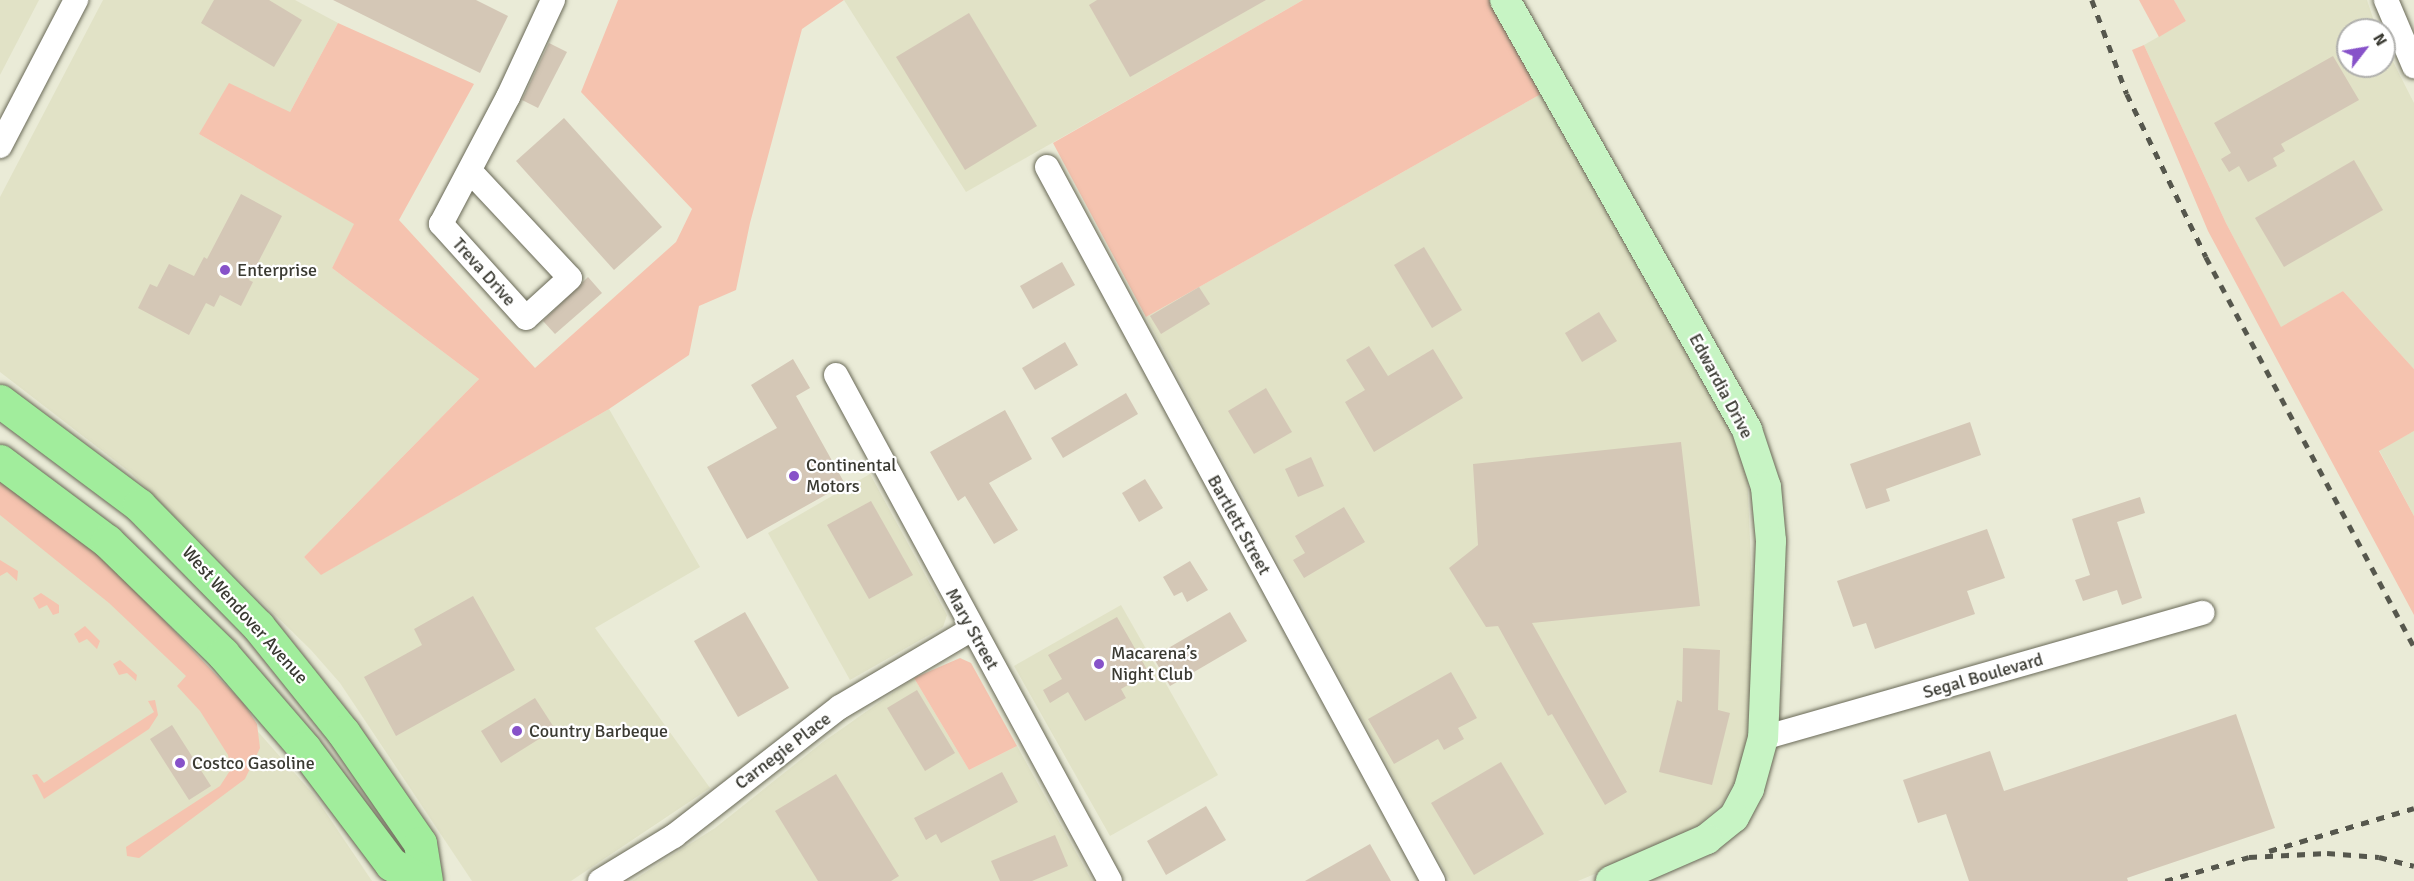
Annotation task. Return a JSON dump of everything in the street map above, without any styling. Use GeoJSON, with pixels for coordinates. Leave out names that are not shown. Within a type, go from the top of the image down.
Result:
{"type":"FeatureCollection","features":[{"type":"Feature","properties":{"kind":"highway","name":"West Wendover Avenue"},"geometry":{"type":"LineString","coordinates":[[0,401],[139,505],[258,626],[343,732],[420,843],[424,881]]}},
{"type":"Feature","properties":{"kind":"highway","name":"West Wendover Avenue"},"geometry":{"type":"LineString","coordinates":[[0,460],[107,541],[207,638],[281,720],[391,864],[424,881]]}},
{"type":"Feature","properties":{"kind":"main road","name":"Edwardia Drive"},"geometry":{"type":"LineString","coordinates":[[1505,0],[1748,430],[1766,487],[1771,541],[1763,738],[1749,789],[1734,817],[1707,839],[1611,881]]}},
{"type":"Feature","properties":{"kind":"street"},"geometry":{"type":"LineString","coordinates":[[0,146],[76,0]]}},
{"type":"Feature","properties":{"kind":"street"},"geometry":{"type":"LineString","coordinates":[[2386,0],[2414,66]]}},
{"type":"Feature","properties":{"kind":"street","name":"Treva Drive"},"geometry":{"type":"LineString","coordinates":[[470,171],[570,278],[526,318],[441,224],[470,171],[551,1]]}},
{"type":"Feature","properties":{"kind":"street","name":"Bartlett Street"},"geometry":{"type":"LineString","coordinates":[[1047,167],[1433,881]]}},
{"type":"Feature","properties":{"kind":"street","name":"Mary Street"},"geometry":{"type":"LineString","coordinates":[[836,375],[1110,881]]}},
{"type":"Feature","properties":{"kind":"street","name":"Segal Boulevard"},"geometry":{"type":"LineString","coordinates":[[1763,738],[2203,614]]}},
{"type":"Feature","properties":{"kind":"street","name":"Carnegie Place"},"geometry":{"type":"LineString","coordinates":[[600,881],[674,836],[840,707],[972,629]]}},
{"type":"Feature","properties":{"kind":"shaded area"},"geometry":{"type":"Polygon","coordinates":[[[0,0],[39,0],[0,75],[0,0]]]}},
{"type":"Feature","properties":{"kind":"shaded area"},"geometry":{"type":"Polygon","coordinates":[[[103,0],[295,0],[338,23],[290,112],[199,134],[355,224],[332,268],[479,379],[304,557],[322,574],[609,409],[700,567],[595,628],[710,788],[571,881],[472,881],[340,683],[311,650],[131,473],[0,372],[0,197],[103,0]]]}},
{"type":"Feature","properties":{"kind":"shaded area"},"geometry":{"type":"Polygon","coordinates":[[[618,0],[844,0],[802,29],[750,223],[736,290],[699,306],[689,355],[609,409],[321,575],[304,557],[479,379],[332,268],[354,224],[199,134],[229,83],[290,112],[338,23],[474,84],[399,220],[535,368],[676,242],[692,209],[581,92],[618,0]]]}},
{"type":"Feature","properties":{"kind":"shaded area"},"geometry":{"type":"Polygon","coordinates":[[[844,0],[1303,0],[966,192],[844,0]]]}},
{"type":"Feature","properties":{"kind":"shaded area"},"geometry":{"type":"Polygon","coordinates":[[[1303,0],[1489,0],[1541,94],[1146,317],[1053,143],[1303,0]]]}},
{"type":"Feature","properties":{"kind":"shaded area"},"geometry":{"type":"Polygon","coordinates":[[[2139,0],[2174,0],[2186,21],[2159,37],[2139,0]]]}},
{"type":"Feature","properties":{"kind":"shaded area"},"geometry":{"type":"Polygon","coordinates":[[[2174,0],[2367,0],[2373,18],[2336,18],[2336,78],[2396,78],[2396,68],[2414,103],[2414,369],[2343,291],[2281,328],[2226,223],[2144,45],[2186,21],[2174,0]]]}},
{"type":"Feature","properties":{"kind":"shaded area"},"geometry":{"type":"Polygon","coordinates":[[[2144,45],[2226,223],[2281,327],[2343,291],[2414,369],[2414,431],[2379,451],[2414,516],[2414,615],[2208,231],[2132,50],[2144,45]]]}},
{"type":"Feature","properties":{"kind":"shaded area"},"geometry":{"type":"Polygon","coordinates":[[[1541,94],[1725,420],[1747,471],[1753,610],[1749,733],[1740,772],[1723,802],[1700,824],[1654,849],[1578,881],[1450,881],[1146,317],[1541,94]]]}},
{"type":"Feature","properties":{"kind":"shaded area"},"geometry":{"type":"Polygon","coordinates":[[[2414,431],[2414,516],[2379,450],[2414,431]]]}},
{"type":"Feature","properties":{"kind":"shaded area"},"geometry":{"type":"Polygon","coordinates":[[[870,474],[947,615],[943,627],[850,680],[768,533],[870,474]]]}},
{"type":"Feature","properties":{"kind":"shaded area"},"geometry":{"type":"Polygon","coordinates":[[[0,476],[107,561],[244,704],[257,724],[260,748],[245,779],[139,858],[127,856],[126,847],[220,786],[231,769],[228,755],[200,711],[177,686],[186,676],[109,603],[0,515],[0,476]]]}},
{"type":"Feature","properties":{"kind":"shaded area"},"geometry":{"type":"Polygon","coordinates":[[[0,486],[237,708],[314,795],[372,881],[0,881],[0,486]]]}},
{"type":"Feature","properties":{"kind":"shaded area"},"geometry":{"type":"Polygon","coordinates":[[[0,560],[18,571],[17,581],[7,572],[0,576],[0,560]]]}},
{"type":"Feature","properties":{"kind":"shaded area"},"geometry":{"type":"Polygon","coordinates":[[[41,593],[59,605],[59,613],[53,615],[47,605],[39,609],[33,598],[41,593]]]}},
{"type":"Feature","properties":{"kind":"shaded area"},"geometry":{"type":"Polygon","coordinates":[[[1121,605],[1218,775],[1110,836],[1014,666],[1121,605]]]}},
{"type":"Feature","properties":{"kind":"shaded area"},"geometry":{"type":"Polygon","coordinates":[[[85,626],[100,641],[97,649],[87,639],[79,643],[74,634],[85,626]]]}},
{"type":"Feature","properties":{"kind":"shaded area"},"geometry":{"type":"Polygon","coordinates":[[[960,658],[971,663],[1017,746],[969,770],[914,678],[960,658]]]}},
{"type":"Feature","properties":{"kind":"shaded area"},"geometry":{"type":"Polygon","coordinates":[[[120,660],[137,675],[136,681],[127,673],[119,675],[113,664],[120,660]]]}},
{"type":"Feature","properties":{"kind":"shaded area"},"geometry":{"type":"Polygon","coordinates":[[[914,678],[969,770],[1017,746],[1092,881],[632,881],[715,828],[823,742],[914,678]]]}},
{"type":"Feature","properties":{"kind":"shaded area"},"geometry":{"type":"Polygon","coordinates":[[[155,700],[158,715],[149,729],[44,799],[32,775],[37,774],[44,783],[154,712],[148,701],[155,700]]]}},
{"type":"Feature","properties":{"kind":"building"},"geometry":{"type":"Polygon","coordinates":[[[214,0],[269,0],[302,20],[274,67],[201,23],[214,0]]]}},
{"type":"Feature","properties":{"kind":"building"},"geometry":{"type":"Polygon","coordinates":[[[333,0],[476,0],[508,16],[480,73],[333,0]]]}},
{"type":"Feature","properties":{"kind":"building"},"geometry":{"type":"Polygon","coordinates":[[[1097,0],[1266,0],[1130,77],[1089,5],[1097,0]]]}},
{"type":"Feature","properties":{"kind":"building"},"geometry":{"type":"Polygon","coordinates":[[[969,13],[1037,126],[965,170],[896,57],[969,13]]]}},
{"type":"Feature","properties":{"kind":"building"},"geometry":{"type":"Polygon","coordinates":[[[549,43],[567,52],[538,108],[522,100],[549,43]]]}},
{"type":"Feature","properties":{"kind":"building"},"geometry":{"type":"Polygon","coordinates":[[[2333,56],[2336,61],[2336,78],[2346,78],[2359,100],[2281,144],[2285,151],[2273,158],[2277,166],[2248,182],[2239,166],[2229,172],[2221,159],[2231,153],[2214,123],[2333,56]]]}},
{"type":"Feature","properties":{"kind":"building"},"geometry":{"type":"Polygon","coordinates":[[[564,118],[662,227],[614,270],[516,161],[564,118]]]}},
{"type":"Feature","properties":{"kind":"building"},"geometry":{"type":"Polygon","coordinates":[[[2354,160],[2383,210],[2284,267],[2255,218],[2354,160]]]}},
{"type":"Feature","properties":{"kind":"building","name":"Enterprise"},"geometry":{"type":"Polygon","coordinates":[[[241,194],[282,216],[249,280],[253,282],[241,306],[220,295],[214,307],[206,303],[189,335],[138,308],[150,284],[157,287],[169,264],[194,276],[204,257],[207,259],[241,194]]]}},
{"type":"Feature","properties":{"kind":"building"},"geometry":{"type":"Polygon","coordinates":[[[1424,247],[1462,310],[1432,328],[1394,265],[1424,247]]]}},
{"type":"Feature","properties":{"kind":"building"},"geometry":{"type":"Polygon","coordinates":[[[1062,262],[1075,285],[1033,309],[1020,286],[1062,262]]]}},
{"type":"Feature","properties":{"kind":"building"},"geometry":{"type":"Polygon","coordinates":[[[588,277],[602,293],[555,334],[543,321],[588,277]]]}},
{"type":"Feature","properties":{"kind":"building"},"geometry":{"type":"Polygon","coordinates":[[[1199,287],[1210,304],[1161,334],[1150,316],[1199,287]]]}},
{"type":"Feature","properties":{"kind":"building"},"geometry":{"type":"Polygon","coordinates":[[[1599,312],[1617,341],[1582,362],[1565,333],[1599,312]]]}},
{"type":"Feature","properties":{"kind":"building"},"geometry":{"type":"Polygon","coordinates":[[[1065,342],[1078,365],[1035,390],[1022,368],[1065,342]]]}},
{"type":"Feature","properties":{"kind":"building"},"geometry":{"type":"Polygon","coordinates":[[[1369,346],[1388,376],[1433,349],[1463,398],[1374,452],[1345,402],[1365,390],[1346,360],[1369,346]]]}},
{"type":"Feature","properties":{"kind":"building"},"geometry":{"type":"Polygon","coordinates":[[[793,359],[810,388],[796,396],[845,484],[747,539],[707,467],[777,428],[751,385],[793,359]]]}},
{"type":"Feature","properties":{"kind":"building"},"geometry":{"type":"Polygon","coordinates":[[[1266,388],[1292,432],[1254,454],[1228,411],[1266,388]]]}},
{"type":"Feature","properties":{"kind":"building"},"geometry":{"type":"Polygon","coordinates":[[[1126,393],[1138,414],[1063,458],[1051,438],[1126,393]]]}},
{"type":"Feature","properties":{"kind":"building"},"geometry":{"type":"Polygon","coordinates":[[[1005,410],[1032,459],[989,483],[1018,530],[994,544],[965,496],[958,501],[930,452],[1005,410]]]}},
{"type":"Feature","properties":{"kind":"building"},"geometry":{"type":"Polygon","coordinates":[[[1970,422],[1981,455],[1886,489],[1890,501],[1866,509],[1850,464],[1970,422]]]}},
{"type":"Feature","properties":{"kind":"building"},"geometry":{"type":"Polygon","coordinates":[[[1681,442],[1700,606],[1532,623],[1627,792],[1605,805],[1552,714],[1548,716],[1498,626],[1486,627],[1449,568],[1478,545],[1473,464],[1681,442]]]}},
{"type":"Feature","properties":{"kind":"building"},"geometry":{"type":"Polygon","coordinates":[[[1311,457],[1324,486],[1298,497],[1285,469],[1311,457]]]}},
{"type":"Feature","properties":{"kind":"building"},"geometry":{"type":"Polygon","coordinates":[[[1145,479],[1163,508],[1139,522],[1122,493],[1145,479]]]}},
{"type":"Feature","properties":{"kind":"building"},"geometry":{"type":"Polygon","coordinates":[[[2140,497],[2145,513],[2117,522],[2142,598],[2122,605],[2117,590],[2083,601],[2075,580],[2090,575],[2072,519],[2140,497]]]}},
{"type":"Feature","properties":{"kind":"building"},"geometry":{"type":"Polygon","coordinates":[[[871,501],[913,575],[869,599],[827,525],[871,501]]]}},
{"type":"Feature","properties":{"kind":"building"},"geometry":{"type":"Polygon","coordinates":[[[1344,507],[1365,542],[1304,578],[1293,560],[1305,553],[1295,536],[1344,507]]]}},
{"type":"Feature","properties":{"kind":"building"},"geometry":{"type":"Polygon","coordinates":[[[1987,529],[2005,578],[1967,591],[1975,614],[1875,649],[1866,623],[1853,627],[1837,581],[1987,529]]]}},
{"type":"Feature","properties":{"kind":"building"},"geometry":{"type":"Polygon","coordinates":[[[1190,561],[1208,590],[1187,602],[1182,592],[1174,596],[1163,577],[1190,561]]]}},
{"type":"Feature","properties":{"kind":"building"},"geometry":{"type":"Polygon","coordinates":[[[473,596],[515,670],[396,736],[364,677],[422,645],[414,629],[473,596]]]}},
{"type":"Feature","properties":{"kind":"building"},"geometry":{"type":"Polygon","coordinates":[[[745,612],[789,688],[738,717],[694,641],[745,612]]]}},
{"type":"Feature","properties":{"kind":"building"},"geometry":{"type":"Polygon","coordinates":[[[1230,612],[1247,641],[1170,686],[1153,657],[1230,612]]]}},
{"type":"Feature","properties":{"kind":"building","name":"Macarena’s Night Club"},"geometry":{"type":"Polygon","coordinates":[[[1117,617],[1149,673],[1121,689],[1126,698],[1085,721],[1068,692],[1050,703],[1043,690],[1062,679],[1048,655],[1117,617]]]}},
{"type":"Feature","properties":{"kind":"building"},"geometry":{"type":"Polygon","coordinates":[[[1683,648],[1720,650],[1718,710],[1730,713],[1712,785],[1659,772],[1677,700],[1682,702],[1683,648]]]}},
{"type":"Feature","properties":{"kind":"building"},"geometry":{"type":"Polygon","coordinates":[[[1451,672],[1477,718],[1458,728],[1464,739],[1444,750],[1438,739],[1394,764],[1368,719],[1451,672]]]}},
{"type":"Feature","properties":{"kind":"building"},"geometry":{"type":"Polygon","coordinates":[[[917,690],[955,753],[925,771],[887,708],[917,690]]]}},
{"type":"Feature","properties":{"kind":"building"},"geometry":{"type":"Polygon","coordinates":[[[535,698],[555,729],[501,763],[481,731],[535,698]]]}},
{"type":"Feature","properties":{"kind":"building"},"geometry":{"type":"Polygon","coordinates":[[[2236,714],[2275,828],[2127,878],[2128,881],[1969,881],[1946,814],[1918,823],[1903,780],[1990,751],[2004,791],[2236,714]]]}},
{"type":"Feature","properties":{"kind":"building"},"geometry":{"type":"Polygon","coordinates":[[[172,725],[211,786],[189,800],[150,739],[172,725]]]}},
{"type":"Feature","properties":{"kind":"building"},"geometry":{"type":"Polygon","coordinates":[[[1501,762],[1544,834],[1474,875],[1431,803],[1501,762]]]}},
{"type":"Feature","properties":{"kind":"building"},"geometry":{"type":"Polygon","coordinates":[[[1002,772],[1018,802],[941,843],[936,834],[926,840],[914,818],[1002,772]]]}},
{"type":"Feature","properties":{"kind":"building"},"geometry":{"type":"Polygon","coordinates":[[[836,774],[899,876],[891,881],[818,881],[775,811],[836,774]]]}},
{"type":"Feature","properties":{"kind":"building"},"geometry":{"type":"Polygon","coordinates":[[[1206,806],[1226,840],[1166,875],[1147,841],[1206,806]]]}},
{"type":"Feature","properties":{"kind":"building"},"geometry":{"type":"Polygon","coordinates":[[[1055,835],[1068,866],[1032,881],[1000,881],[991,861],[1055,835]]]}},
{"type":"Feature","properties":{"kind":"building"},"geometry":{"type":"Polygon","coordinates":[[[1370,844],[1391,881],[1305,881],[1370,844]]]}},
{"type":"Feature","properties":{"kind":"railway"},"geometry":{"type":"LineString","coordinates":[[2092,0],[2127,94],[2206,257],[2414,646]]}},
{"type":"Feature","properties":{"kind":"railway"},"geometry":{"type":"LineString","coordinates":[[2269,851],[2414,808]]}},
{"type":"Feature","properties":{"kind":"railway"},"geometry":{"type":"LineString","coordinates":[[2165,881],[2249,857],[2327,853],[2379,857],[2414,866]]}},
{"type":"Feature","properties":{"kind":"place","name":"Enterprise"},"geometry":{"type":"Point","coordinates":[225,270]}},
{"type":"Feature","properties":{"kind":"place","name":"Continental Motors"},"geometry":{"type":"Point","coordinates":[794,476]}},
{"type":"Feature","properties":{"kind":"place","name":"Macarena’s Night Club"},"geometry":{"type":"Point","coordinates":[1099,664]}},
{"type":"Feature","properties":{"kind":"place","name":"Country Barbeque"},"geometry":{"type":"Point","coordinates":[517,731]}},
{"type":"Feature","properties":{"kind":"place","name":"Costco Gasoline"},"geometry":{"type":"Point","coordinates":[180,763]}}]}
